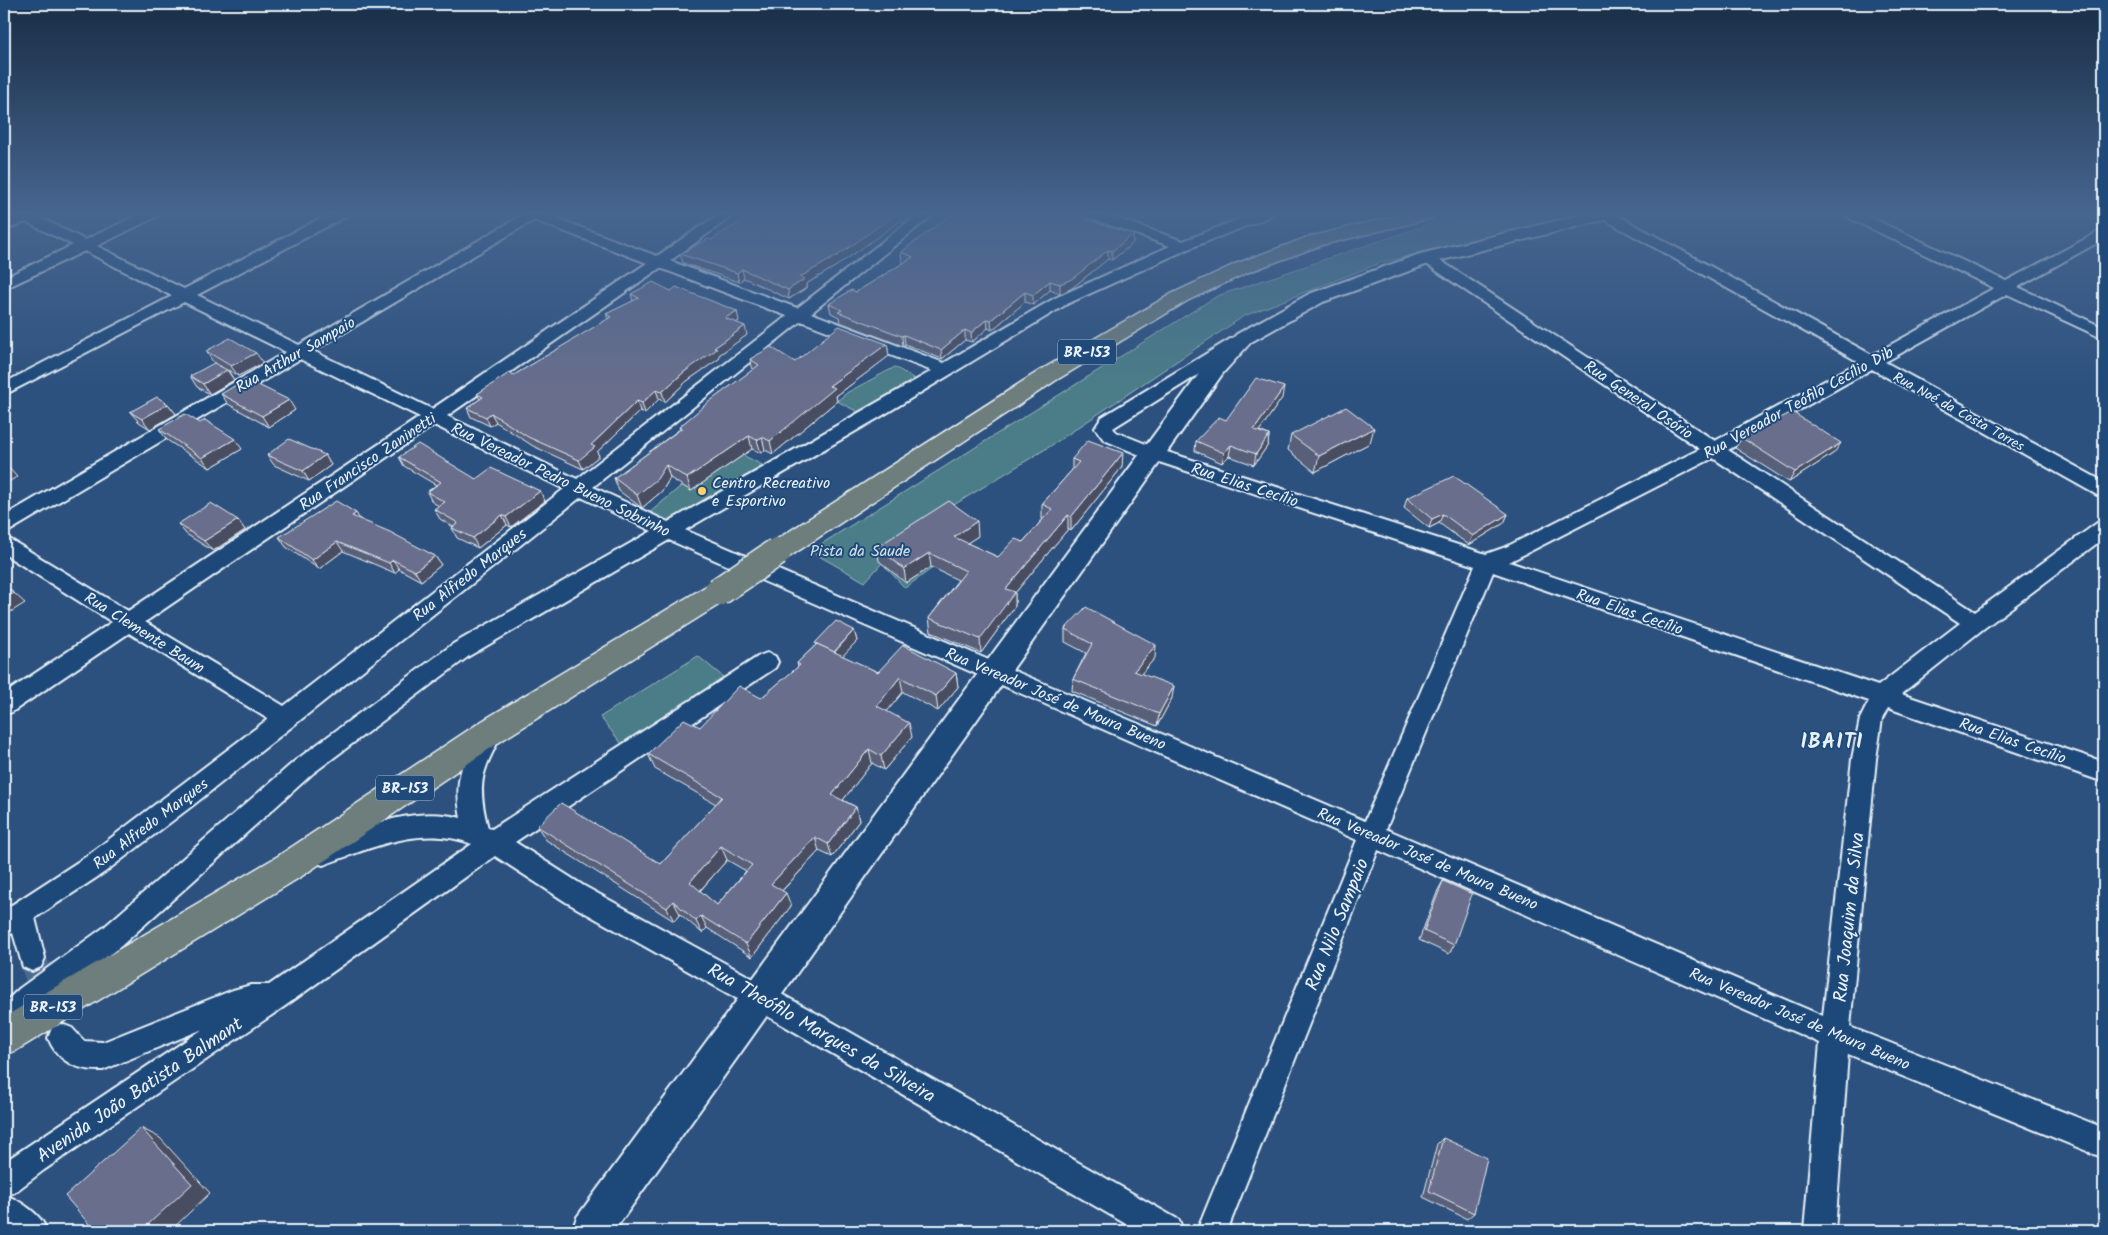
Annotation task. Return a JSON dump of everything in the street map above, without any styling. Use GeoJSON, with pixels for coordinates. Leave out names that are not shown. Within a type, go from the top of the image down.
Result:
{"type":"FeatureCollection","features":[{"type":"Feature","properties":{"kind":"highway","name":"BR-153"},"geometry":{"type":"LineString","coordinates":[[4,1037],[290,866],[493,730],[718,592],[1046,376],[1180,296],[1234,272]]}},
{"type":"Feature","properties":{"kind":"street"},"geometry":{"type":"LineString","coordinates":[[4,284],[30,272]]}},
{"type":"Feature","properties":{"kind":"street","name":"Rua Vereador Pedro Bueno Sobrinho"},"geometry":{"type":"LineString","coordinates":[[134,272],[668,531],[753,568]]}},
{"type":"Feature","properties":{"kind":"street"},"geometry":{"type":"LineString","coordinates":[[4,390],[230,272]]}},
{"type":"Feature","properties":{"kind":"street","name":"Rua Arthur Sampaio"},"geometry":{"type":"LineString","coordinates":[[4,525],[435,272]]}},
{"type":"Feature","properties":{"kind":"street","name":"Rua Francisco Zaninetti"},"geometry":{"type":"LineString","coordinates":[[4,706],[433,417],[643,272]]}},
{"type":"Feature","properties":{"kind":"street"},"geometry":{"type":"LineString","coordinates":[[686,272],[946,370]]}},
{"type":"Feature","properties":{"kind":"street","name":"Rua Alfredo Marques"},"geometry":{"type":"LineString","coordinates":[[12,919],[152,823],[853,272]]}},
{"type":"Feature","properties":{"kind":"street"},"geometry":{"type":"LineString","coordinates":[[4,1021],[30,997],[112,937],[304,767],[461,650],[946,370],[1061,301],[1126,272]]}},
{"type":"Feature","properties":{"kind":"street"},"geometry":{"type":"LineString","coordinates":[[591,1231],[1215,368],[1244,338],[1316,298],[1389,272]]}},
{"type":"Feature","properties":{"kind":"street","name":"Rua General Osório"},"geometry":{"type":"LineString","coordinates":[[1448,272],[1975,624]]}},
{"type":"Feature","properties":{"kind":"street","name":"Rua Noé da Costa Torres"},"geometry":{"type":"LineString","coordinates":[[1708,272],[2104,490]]}},
{"type":"Feature","properties":{"kind":"street"},"geometry":{"type":"LineString","coordinates":[[1974,272],[2104,334]]}},
{"type":"Feature","properties":{"kind":"street","name":"Rua Vereador Teófilo Cecílio Dib"},"geometry":{"type":"LineString","coordinates":[[1487,562],[1513,552],[1715,449],[2031,272]]}},
{"type":"Feature","properties":{"kind":"street","name":"Rua Elias Cecílio"},"geometry":{"type":"LineString","coordinates":[[1244,338],[1108,421],[1104,428],[1110,436],[1154,454],[1487,562],[1883,695],[2104,772]]}},
{"type":"Feature","properties":{"kind":"street"},"geometry":{"type":"LineString","coordinates":[[1883,695],[2104,528]]}},
{"type":"Feature","properties":{"kind":"street","name":"Rua Clemente Baum"},"geometry":{"type":"LineString","coordinates":[[4,545],[286,719]]}},
{"type":"Feature","properties":{"kind":"street","name":"Rua Nilo Sampaio"},"geometry":{"type":"LineString","coordinates":[[1212,1231],[1372,834],[1487,562]]}},
{"type":"Feature","properties":{"kind":"street","name":"Rua Vereador José de Moura Bueno"},"geometry":{"type":"LineString","coordinates":[[753,568],[1835,1035],[2104,1143]]}},
{"type":"Feature","properties":{"kind":"street","name":"Avenida João Batista Balmant"},"geometry":{"type":"LineString","coordinates":[[4,1181],[33,1159],[275,998],[486,837],[766,662]]}},
{"type":"Feature","properties":{"kind":"street","name":"Rua Joaquim da Silva"},"geometry":{"type":"LineString","coordinates":[[1819,1231],[1835,1035],[1864,759],[1871,719],[1883,695]]}},
{"type":"Feature","properties":{"kind":"street"},"geometry":{"type":"LineString","coordinates":[[486,837],[468,797],[468,777],[480,749],[493,730]]}},
{"type":"Feature","properties":{"kind":"street","name":"Rua Theófilo Marques da Silveira"},"geometry":{"type":"LineString","coordinates":[[290,866],[367,836],[410,826],[450,826],[486,837],[562,886],[760,996],[1168,1231]]}},
{"type":"Feature","properties":{"kind":"street"},"geometry":{"type":"LineString","coordinates":[[12,919],[32,958]]}},
{"type":"Feature","properties":{"kind":"street"},"geometry":{"type":"LineString","coordinates":[[62,1038],[69,1049],[76,1053],[87,1056],[103,1056],[233,1002],[251,998],[275,998]]}},
{"type":"Feature","properties":{"kind":"street"},"geometry":{"type":"LineString","coordinates":[[4,1210],[32,1231]]}},
{"type":"Feature","properties":{"kind":"green space","name":"Pista da Saude"},"geometry":{"type":"Polygon","coordinates":[[[1289,272],[1358,272],[1244,316],[1049,447],[939,514],[950,513],[978,535],[905,588],[882,563],[865,582],[810,551],[1217,296],[1289,272]]]}},
{"type":"Feature","properties":{"kind":"green space"},"geometry":{"type":"Polygon","coordinates":[[[895,367],[916,380],[860,413],[837,401],[848,392],[895,367]]]}},
{"type":"Feature","properties":{"kind":"green space","name":"Centro Recreativo e Esportivo"},"geometry":{"type":"Polygon","coordinates":[[[727,447],[768,468],[669,526],[648,514],[727,447]]]}},
{"type":"Feature","properties":{"kind":"green space"},"geometry":{"type":"Polygon","coordinates":[[[698,656],[728,681],[626,749],[600,717],[698,656]]]}},
{"type":"Feature","properties":{"kind":"building"},"geometry":{"type":"Polygon","coordinates":[[[748,272],[809,272],[800,277],[805,279],[788,290],[748,272]]]}},
{"type":"Feature","properties":{"kind":"building"},"geometry":{"type":"Polygon","coordinates":[[[889,272],[1081,272],[1072,279],[1060,284],[1050,281],[1033,295],[1025,292],[991,320],[987,319],[971,333],[965,330],[941,350],[838,312],[842,310],[829,304],[851,290],[856,292],[889,272]]]}},
{"type":"Feature","properties":{"kind":"building"},"geometry":{"type":"Polygon","coordinates":[[[653,282],[671,291],[676,287],[737,311],[725,318],[745,326],[714,348],[717,349],[684,372],[662,392],[656,390],[642,403],[637,401],[591,445],[595,447],[579,460],[528,437],[491,413],[486,417],[467,408],[483,397],[477,394],[509,373],[514,375],[611,317],[606,314],[639,298],[631,294],[653,282]]]}},
{"type":"Feature","properties":{"kind":"building"},"geometry":{"type":"Polygon","coordinates":[[[839,326],[887,344],[829,386],[835,388],[770,441],[762,437],[757,440],[749,436],[687,478],[666,465],[657,479],[637,495],[614,478],[682,428],[679,427],[710,401],[759,365],[750,359],[771,347],[795,362],[839,326]]]}},
{"type":"Feature","properties":{"kind":"building"},"geometry":{"type":"Polygon","coordinates":[[[230,338],[256,353],[231,366],[206,351],[230,338]]]}},
{"type":"Feature","properties":{"kind":"building"},"geometry":{"type":"Polygon","coordinates":[[[214,363],[227,370],[203,384],[190,376],[214,363]]]}},
{"type":"Feature","properties":{"kind":"building"},"geometry":{"type":"Polygon","coordinates":[[[1256,378],[1284,387],[1254,430],[1269,435],[1256,454],[1231,445],[1224,453],[1196,441],[1219,417],[1226,420],[1256,378]]]}},
{"type":"Feature","properties":{"kind":"building"},"geometry":{"type":"Polygon","coordinates":[[[246,379],[289,400],[262,416],[221,394],[246,379]]]}},
{"type":"Feature","properties":{"kind":"building"},"geometry":{"type":"Polygon","coordinates":[[[157,397],[168,404],[142,419],[130,412],[157,397]]]}},
{"type":"Feature","properties":{"kind":"building"},"geometry":{"type":"Polygon","coordinates":[[[1346,407],[1374,428],[1319,456],[1291,435],[1346,407]]]}},
{"type":"Feature","properties":{"kind":"building"},"geometry":{"type":"Polygon","coordinates":[[[1792,412],[1841,443],[1795,472],[1742,438],[1792,412]]]}},
{"type":"Feature","properties":{"kind":"building"},"geometry":{"type":"Polygon","coordinates":[[[185,414],[200,423],[205,420],[235,439],[202,458],[159,429],[185,414]]]}},
{"type":"Feature","properties":{"kind":"building"},"geometry":{"type":"Polygon","coordinates":[[[289,439],[325,455],[303,471],[267,455],[289,439]]]}},
{"type":"Feature","properties":{"kind":"building"},"geometry":{"type":"Polygon","coordinates":[[[1088,440],[1123,453],[1071,517],[1068,515],[1006,589],[1015,592],[980,639],[929,618],[966,571],[929,553],[904,569],[877,547],[949,501],[977,521],[954,537],[998,557],[1015,539],[1023,542],[1052,509],[1042,504],[1079,462],[1072,459],[1088,440]]]}},
{"type":"Feature","properties":{"kind":"building"},"geometry":{"type":"Polygon","coordinates":[[[418,444],[476,479],[491,468],[540,491],[506,517],[502,515],[473,538],[452,528],[458,523],[434,509],[445,502],[427,492],[441,482],[399,457],[418,444]]]}},
{"type":"Feature","properties":{"kind":"building"},"geometry":{"type":"Polygon","coordinates":[[[1454,476],[1508,514],[1473,536],[1443,514],[1432,519],[1407,498],[1454,476]]]}},
{"type":"Feature","properties":{"kind":"building"},"geometry":{"type":"Polygon","coordinates":[[[336,501],[356,513],[352,516],[390,532],[435,556],[415,571],[393,560],[389,563],[337,542],[312,560],[279,537],[336,501]]]}},
{"type":"Feature","properties":{"kind":"building"},"geometry":{"type":"Polygon","coordinates":[[[211,503],[238,520],[204,541],[178,524],[211,503]]]}},
{"type":"Feature","properties":{"kind":"building"},"geometry":{"type":"Polygon","coordinates":[[[4,585],[14,593],[4,599],[4,585]]]}},
{"type":"Feature","properties":{"kind":"building"},"geometry":{"type":"Polygon","coordinates":[[[1086,607],[1156,645],[1134,671],[1174,686],[1159,714],[1073,679],[1092,644],[1065,629],[1086,607]]]}},
{"type":"Feature","properties":{"kind":"building"},"geometry":{"type":"Polygon","coordinates":[[[836,621],[854,630],[834,652],[815,643],[836,621]]]}},
{"type":"Feature","properties":{"kind":"building"},"geometry":{"type":"Polygon","coordinates":[[[817,644],[878,672],[903,645],[956,673],[936,696],[900,677],[877,706],[909,723],[881,756],[869,749],[832,795],[856,807],[828,844],[815,837],[771,884],[786,893],[746,944],[701,916],[696,921],[673,901],[667,908],[537,826],[561,803],[661,864],[722,797],[648,754],[684,719],[700,727],[739,686],[761,698],[800,665],[797,663],[817,644]],[[721,846],[690,882],[717,905],[752,865],[721,846]]]}},
{"type":"Feature","properties":{"kind":"building"},"geometry":{"type":"Polygon","coordinates":[[[1443,881],[1472,894],[1454,945],[1424,931],[1443,881]]]}},
{"type":"Feature","properties":{"kind":"building"},"geometry":{"type":"Polygon","coordinates":[[[141,1128],[192,1184],[141,1231],[95,1231],[65,1196],[141,1128]]]}},
{"type":"Feature","properties":{"kind":"building"},"geometry":{"type":"Polygon","coordinates":[[[1443,1138],[1487,1158],[1474,1213],[1429,1191],[1443,1138]]]}},
{"type":"Feature","properties":{"kind":"tunnel"},"geometry":{"type":"LineString","coordinates":[[32,958],[49,1002]]}},
{"type":"Feature","properties":{"kind":"place","name":"Centro Recreativo e Esportivo"},"geometry":{"type":"Point","coordinates":[702,491]}},
{"type":"Feature","properties":{"kind":"district","name":"IBAITI"},"geometry":{"type":"Point","coordinates":[1832,741]}}]}
